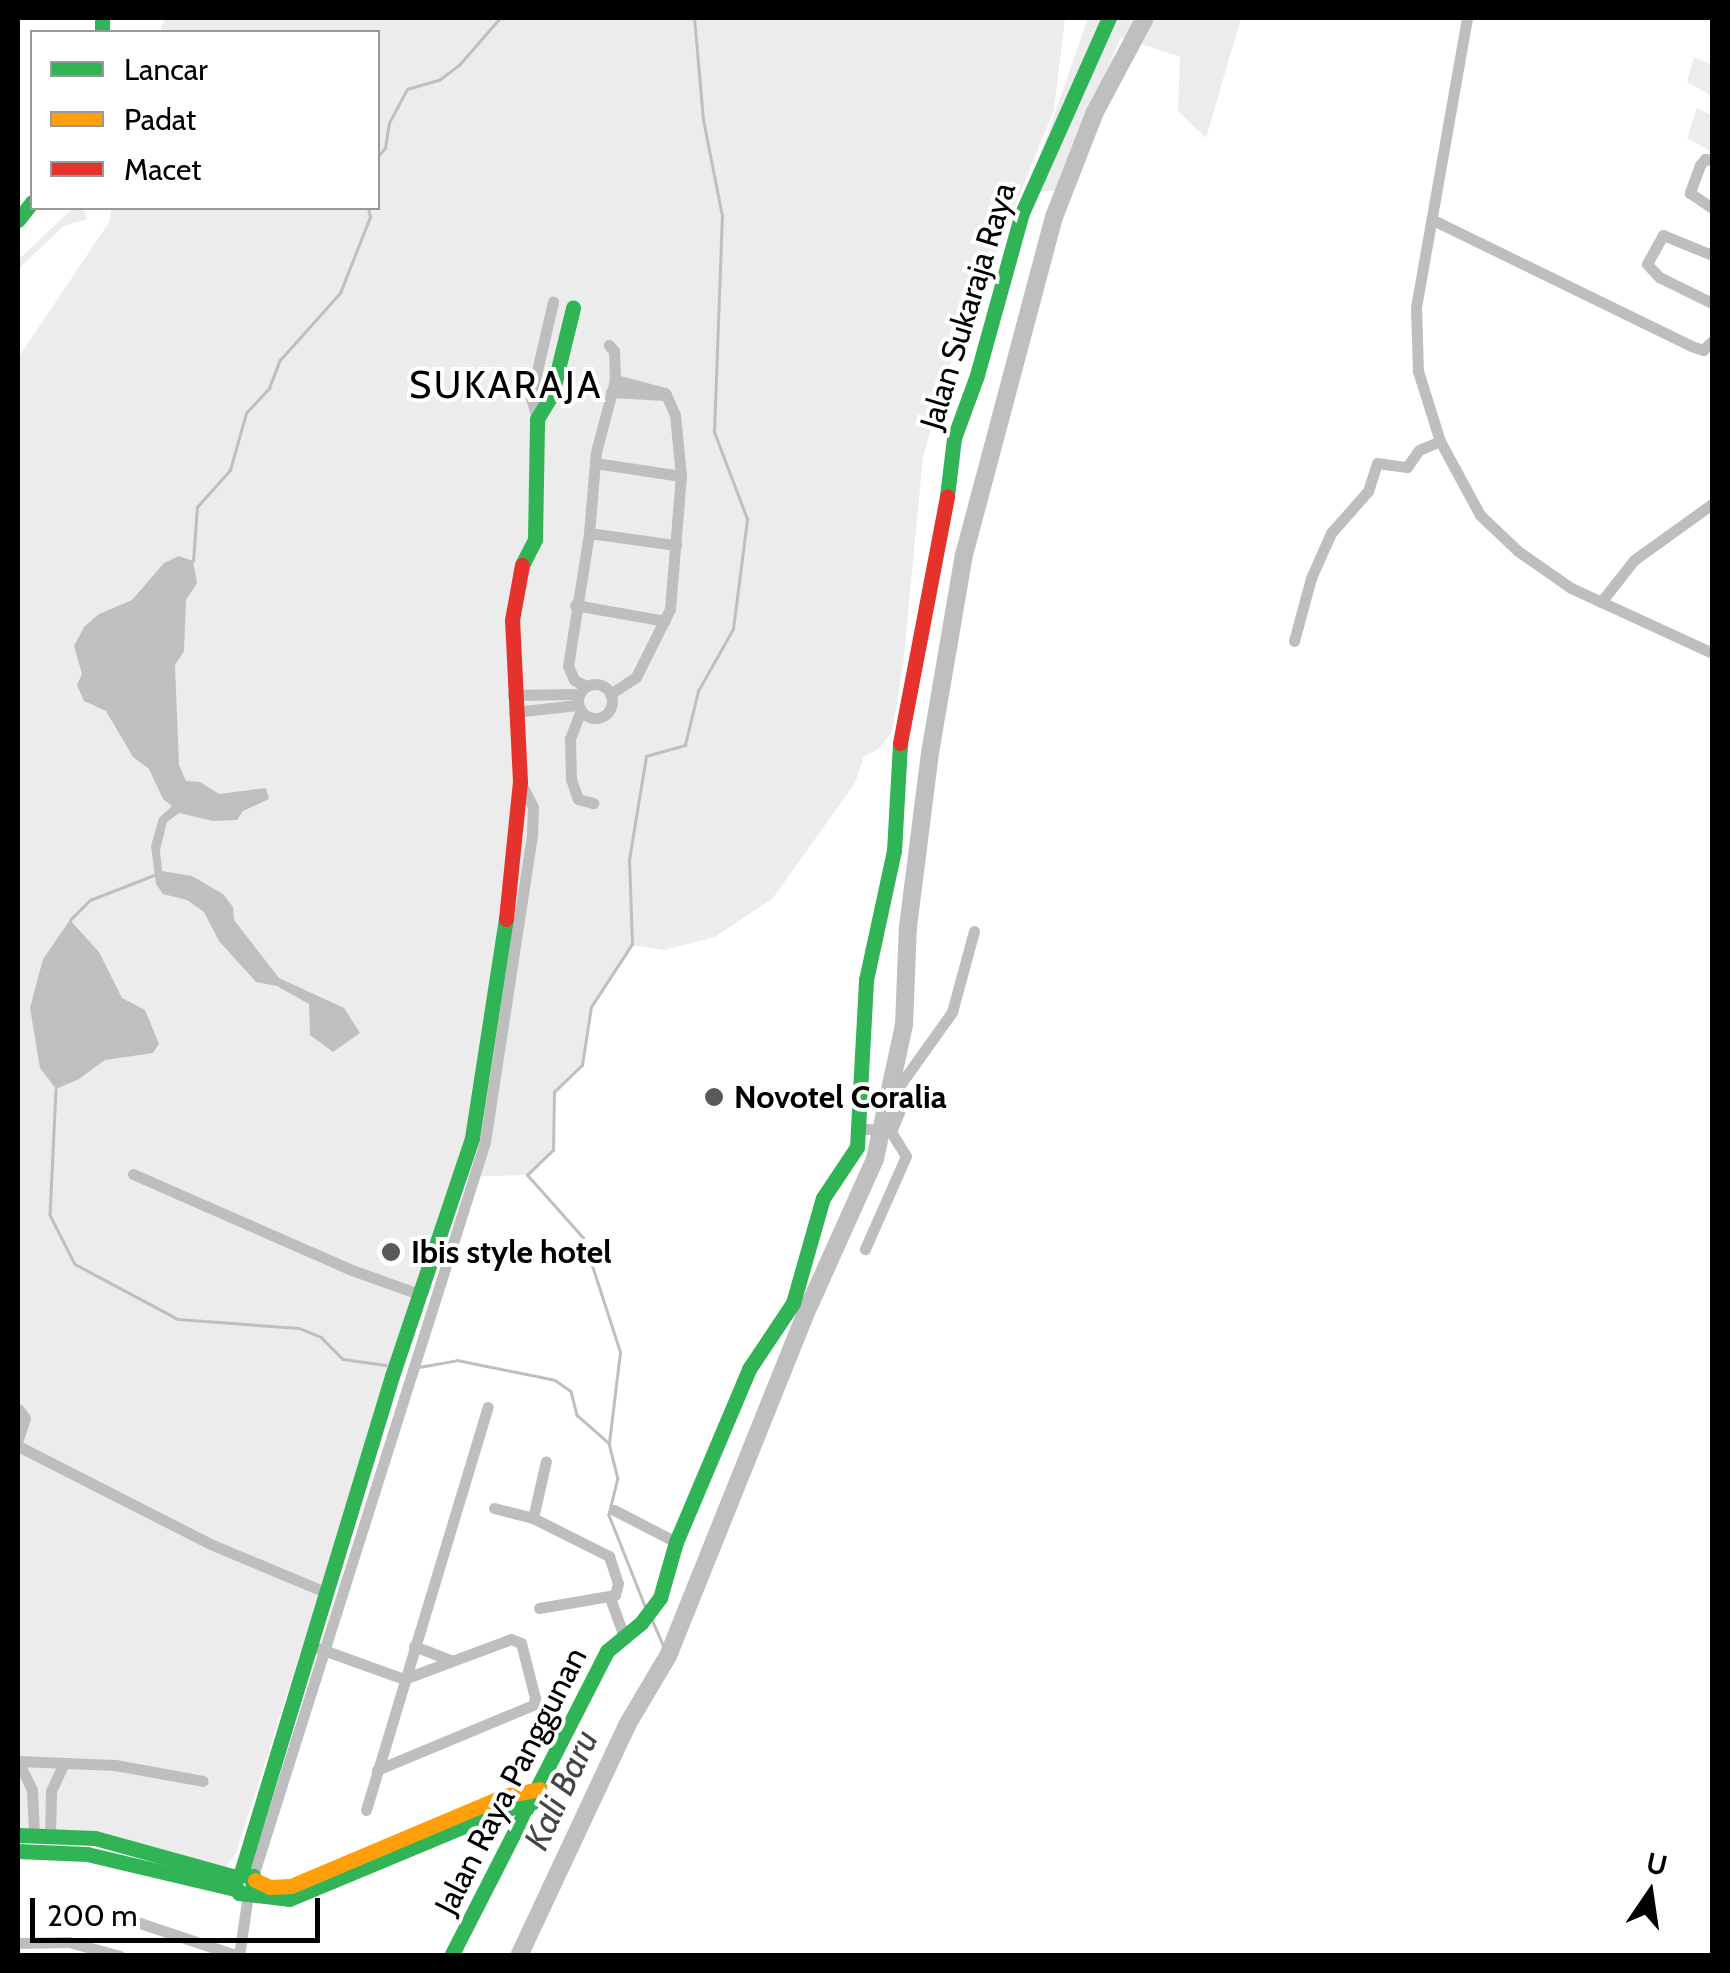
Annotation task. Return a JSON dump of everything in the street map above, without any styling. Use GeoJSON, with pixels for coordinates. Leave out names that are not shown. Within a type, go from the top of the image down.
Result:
{"type":"FeatureCollection","features":[{"type":"Feature","properties":{"kind":"main road","name":"Jalan Sukaraja Raya"},"geometry":{"type":"LineString","coordinates":[[865,1128],[864,1002],[894,851],[900,742],[944,525],[954,438],[982,359],[1022,213],[1108,18]]}},
{"type":"Feature","properties":{"kind":"main road"},"geometry":{"type":"LineString","coordinates":[[246,1883],[317,1647],[325,1592],[400,1378],[420,1294],[443,1251],[478,1140],[520,782],[513,704],[515,596],[535,539],[537,419],[552,394],[573,308]]}},
{"type":"Feature","properties":{"kind":"main road","name":"Jalan Raya Panggunan"},"geometry":{"type":"LineString","coordinates":[[452,1956],[602,1660],[623,1634],[641,1624],[653,1610],[676,1542],[749,1370],[793,1303],[823,1198],[852,1158],[865,1128]]}},
{"type":"Feature","properties":{"kind":"main road"},"geometry":{"type":"LineString","coordinates":[[18,1851],[100,1856],[270,1888],[292,1886],[380,1854],[504,1796],[535,1796]]}},
{"type":"Feature","properties":{"kind":"main road"},"geometry":{"type":"LineString","coordinates":[[34,1835],[140,1847],[246,1883]]}},
{"type":"Feature","properties":{"kind":"street"},"geometry":{"type":"LineString","coordinates":[[1467,18],[1419,277],[1414,336],[1422,389],[1440,441],[1480,515],[1537,566],[1601,602],[1712,652]]}},
{"type":"Feature","properties":{"kind":"street"},"geometry":{"type":"LineString","coordinates":[[1712,160],[1705,159],[1700,165],[1690,193],[1712,208]]}},
{"type":"Feature","properties":{"kind":"street"},"geometry":{"type":"LineString","coordinates":[[1432,220],[1691,346],[1704,350],[1712,341]]}},
{"type":"Feature","properties":{"kind":"street"},"geometry":{"type":"LineString","coordinates":[[1712,254],[1662,234],[1647,264],[1659,278],[1712,304]]}},
{"type":"Feature","properties":{"kind":"street"},"geometry":{"type":"LineString","coordinates":[[537,419],[531,397],[553,302]]}},
{"type":"Feature","properties":{"kind":"street"},"geometry":{"type":"LineString","coordinates":[[513,704],[581,699],[600,684],[610,694],[610,708],[600,717],[581,699],[568,666],[574,605],[589,533],[595,463],[613,386],[614,351],[609,345]]}},
{"type":"Feature","properties":{"kind":"street"},"geometry":{"type":"LineString","coordinates":[[610,694],[636,677],[665,621],[674,590],[682,476],[674,415],[666,395],[613,386]]}},
{"type":"Feature","properties":{"kind":"street"},"geometry":{"type":"LineString","coordinates":[[1294,641],[1325,545],[1342,517],[1368,491],[1377,463],[1407,466],[1418,450],[1440,441]]}},
{"type":"Feature","properties":{"kind":"street"},"geometry":{"type":"LineString","coordinates":[[595,463],[682,476]]}},
{"type":"Feature","properties":{"kind":"street"},"geometry":{"type":"LineString","coordinates":[[1601,602],[1634,560],[1712,504]]}},
{"type":"Feature","properties":{"kind":"street"},"geometry":{"type":"LineString","coordinates":[[589,533],[676,546]]}},
{"type":"Feature","properties":{"kind":"street"},"geometry":{"type":"LineString","coordinates":[[574,605],[665,621]]}},
{"type":"Feature","properties":{"kind":"street"},"geometry":{"type":"LineString","coordinates":[[581,699],[570,738],[571,779],[578,799],[593,802]]}},
{"type":"Feature","properties":{"kind":"street"},"geometry":{"type":"LineString","coordinates":[[888,1132],[899,1112],[900,1085],[952,1012],[974,931]]}},
{"type":"Feature","properties":{"kind":"street"},"geometry":{"type":"LineString","coordinates":[[865,1128],[888,1132],[902,1144],[906,1162],[886,1194],[865,1249]]}},
{"type":"Feature","properties":{"kind":"street"},"geometry":{"type":"LineString","coordinates":[[133,1174],[333,1262],[420,1294]]}},
{"type":"Feature","properties":{"kind":"street"},"geometry":{"type":"LineString","coordinates":[[407,1355],[443,1251]]}},
{"type":"Feature","properties":{"kind":"street"},"geometry":{"type":"LineString","coordinates":[[377,1770],[535,1702],[524,1651],[516,1640],[404,1678],[317,1647],[400,1378]]}},
{"type":"Feature","properties":{"kind":"street"},"geometry":{"type":"LineString","coordinates":[[366,1810],[488,1407]]}},
{"type":"Feature","properties":{"kind":"street"},"geometry":{"type":"LineString","coordinates":[[18,1409],[24,1421],[18,1442],[208,1543],[325,1592]]}},
{"type":"Feature","properties":{"kind":"street"},"geometry":{"type":"LineString","coordinates":[[533,1518],[546,1461]]}},
{"type":"Feature","properties":{"kind":"street"},"geometry":{"type":"LineString","coordinates":[[494,1508],[533,1518],[609,1556],[618,1590],[610,1598],[539,1608]]}},
{"type":"Feature","properties":{"kind":"street"},"geometry":{"type":"LineString","coordinates":[[614,1510],[676,1542]]}},
{"type":"Feature","properties":{"kind":"street"},"geometry":{"type":"LineString","coordinates":[[610,1598],[623,1634]]}},
{"type":"Feature","properties":{"kind":"street"},"geometry":{"type":"LineString","coordinates":[[414,1646],[451,1660]]}},
{"type":"Feature","properties":{"kind":"street"},"geometry":{"type":"LineString","coordinates":[[18,1761],[115,1764],[203,1781]]}},
{"type":"Feature","properties":{"kind":"street"},"geometry":{"type":"LineString","coordinates":[[18,1761],[30,1782],[34,1835]]}},
{"type":"Feature","properties":{"kind":"street"},"geometry":{"type":"LineString","coordinates":[[34,1835],[64,1763]]}},
{"type":"Feature","properties":{"kind":"street"},"geometry":{"type":"LineString","coordinates":[[30,1782],[53,1783]]}},
{"type":"Feature","properties":{"kind":"street"},"geometry":{"type":"LineString","coordinates":[[134,1921],[238,1956],[246,1883]]}},
{"type":"Feature","properties":{"kind":"street"},"geometry":{"type":"LineString","coordinates":[[18,1942],[69,1942],[114,1955]]}},
{"type":"Feature","properties":{"kind":"shaded area"},"geometry":{"type":"Polygon","coordinates":[[[165,18],[1065,18],[1054,110],[949,367],[923,457],[903,666],[892,731],[879,749],[864,756],[855,783],[773,898],[715,937],[664,950],[631,945],[591,1007],[582,1065],[554,1092],[553,1150],[527,1175],[453,1177],[236,1853],[225,1868],[18,1832],[18,358],[110,221],[111,210],[380,210],[380,30],[161,30],[165,18]]]}},
{"type":"Feature","properties":{"kind":"shaded area"},"geometry":{"type":"Polygon","coordinates":[[[1088,18],[1241,18],[1206,138],[1178,111],[1180,57],[1121,37],[1058,191],[1038,191],[1041,153],[1088,18]]]}},
{"type":"Feature","properties":{"kind":"shaded area"},"geometry":{"type":"Polygon","coordinates":[[[1694,57],[1712,65],[1712,96],[1687,82],[1694,57]]]}},
{"type":"Feature","properties":{"kind":"shaded area"},"geometry":{"type":"Polygon","coordinates":[[[1697,108],[1712,115],[1712,152],[1687,138],[1697,108]]]}},
{"type":"Feature","properties":{"kind":"shaded area"},"geometry":{"type":"Polygon","coordinates":[[[71,210],[83,210],[88,219],[64,226],[18,269],[18,260],[71,210]]]}},
{"type":"Feature","properties":{"kind":"shaded area"},"geometry":{"type":"Polygon","coordinates":[[[179,556],[193,561],[197,583],[186,600],[184,651],[175,665],[179,765],[186,781],[200,782],[219,794],[266,788],[269,799],[243,811],[237,820],[213,821],[179,813],[167,822],[160,850],[162,871],[192,876],[223,894],[233,907],[234,920],[279,978],[344,1008],[360,1033],[333,1052],[310,1035],[309,1004],[277,986],[256,982],[219,941],[204,912],[187,900],[163,894],[156,884],[151,846],[159,818],[172,806],[163,799],[149,769],[133,757],[106,711],[84,701],[77,685],[82,674],[74,646],[84,627],[99,614],[132,600],[164,563],[179,556]]]}},
{"type":"Feature","properties":{"kind":"shaded area"},"geometry":{"type":"Polygon","coordinates":[[[70,920],[99,952],[122,998],[145,1010],[159,1044],[153,1053],[105,1060],[79,1079],[56,1089],[40,1068],[30,1008],[43,959],[70,920]]]}},
{"type":"Feature","properties":{"kind":"waterway"},"geometry":{"type":"LineString","coordinates":[[380,154],[385,148],[389,123],[407,89],[439,80],[459,65],[500,18]]}},
{"type":"Feature","properties":{"kind":"waterway"},"geometry":{"type":"LineString","coordinates":[[609,1443],[620,1352],[583,1238],[527,1175],[553,1150],[554,1092],[582,1065],[591,1007],[632,944],[629,860],[646,756],[685,745],[698,691],[733,629],[747,519],[714,432],[722,216],[703,120],[694,18]]}},
{"type":"Feature","properties":{"kind":"waterway","name":"Kali Baru"},"geometry":{"type":"LineString","coordinates":[[519,1956],[627,1725],[668,1656],[809,1306],[875,1159],[904,1025],[908,927],[930,753],[964,555],[1054,217],[1095,112],[1145,18]]}},
{"type":"Feature","properties":{"kind":"waterway"},"geometry":{"type":"LineString","coordinates":[[193,561],[197,507],[230,470],[246,413],[269,388],[280,360],[340,293],[370,217],[368,210]]}},
{"type":"Feature","properties":{"kind":"waterway"},"geometry":{"type":"LineString","coordinates":[[70,920],[90,900],[154,875]]}},
{"type":"Feature","properties":{"kind":"waterway"},"geometry":{"type":"LineString","coordinates":[[56,1089],[50,1215],[75,1264],[178,1319],[299,1328],[321,1337],[343,1359],[386,1365]]}},
{"type":"Feature","properties":{"kind":"waterway"},"geometry":{"type":"LineString","coordinates":[[419,1367],[457,1360],[555,1380],[571,1391],[577,1415],[609,1443],[618,1478],[609,1515],[645,1606]]}},
{"type":"Feature","properties":{"kind":"waterway"},"geometry":{"type":"LineString","coordinates":[[651,1617],[668,1656]]}},
{"type":"Feature","properties":{"kind":"traffic: fast"},"geometry":{"type":"LineString","coordinates":[[102,18],[102,30]]}},
{"type":"Feature","properties":{"kind":"traffic: fast"},"geometry":{"type":"LineString","coordinates":[[947,496],[954,438],[977,375],[1022,213],[1109,18]]}},
{"type":"Feature","properties":{"kind":"traffic: fast"},"geometry":{"type":"LineString","coordinates":[[18,220],[30,205]]}},
{"type":"Feature","properties":{"kind":"traffic: fast"},"geometry":{"type":"LineString","coordinates":[[522,565],[535,539],[537,419],[552,394],[573,308]]}},
{"type":"Feature","properties":{"kind":"traffic: fast"},"geometry":{"type":"LineString","coordinates":[[451,1956],[607,1651],[641,1623],[660,1598],[676,1542],[749,1369],[793,1303],[823,1198],[857,1147],[866,980],[894,851],[900,743]]}},
{"type":"Feature","properties":{"kind":"traffic: fast"},"geometry":{"type":"LineString","coordinates":[[241,1873],[392,1376],[472,1138],[506,919]]}},
{"type":"Feature","properties":{"kind":"traffic: fast"},"geometry":{"type":"LineString","coordinates":[[252,1892],[253,1876],[238,1875],[234,1883],[239,1893],[289,1899],[503,1810],[532,1803]]}},
{"type":"Feature","properties":{"kind":"traffic: fast"},"geometry":{"type":"LineString","coordinates":[[18,1835],[95,1838],[236,1877]]}},
{"type":"Feature","properties":{"kind":"traffic: fast"},"geometry":{"type":"LineString","coordinates":[[18,1851],[87,1854],[235,1889]]}},
{"type":"Feature","properties":{"kind":"traffic: slow"},"geometry":{"type":"LineString","coordinates":[[255,1880],[270,1887],[291,1886],[504,1796],[539,1789]]}},
{"type":"Feature","properties":{"kind":"traffic: jam"},"geometry":{"type":"LineString","coordinates":[[900,743],[947,496]]}},
{"type":"Feature","properties":{"kind":"traffic: jam"},"geometry":{"type":"LineString","coordinates":[[506,919],[520,782],[512,620],[522,565]]}},
{"type":"Feature","properties":{"kind":"place","name":"Novotel Coralia"},"geometry":{"type":"Point","coordinates":[714,1097]}},
{"type":"Feature","properties":{"kind":"place","name":"Ibis style hotel"},"geometry":{"type":"Point","coordinates":[391,1252]}},
{"type":"Feature","properties":{"kind":"district","name":"SUKARAJA"},"geometry":{"type":"Point","coordinates":[506,385]}}]}
